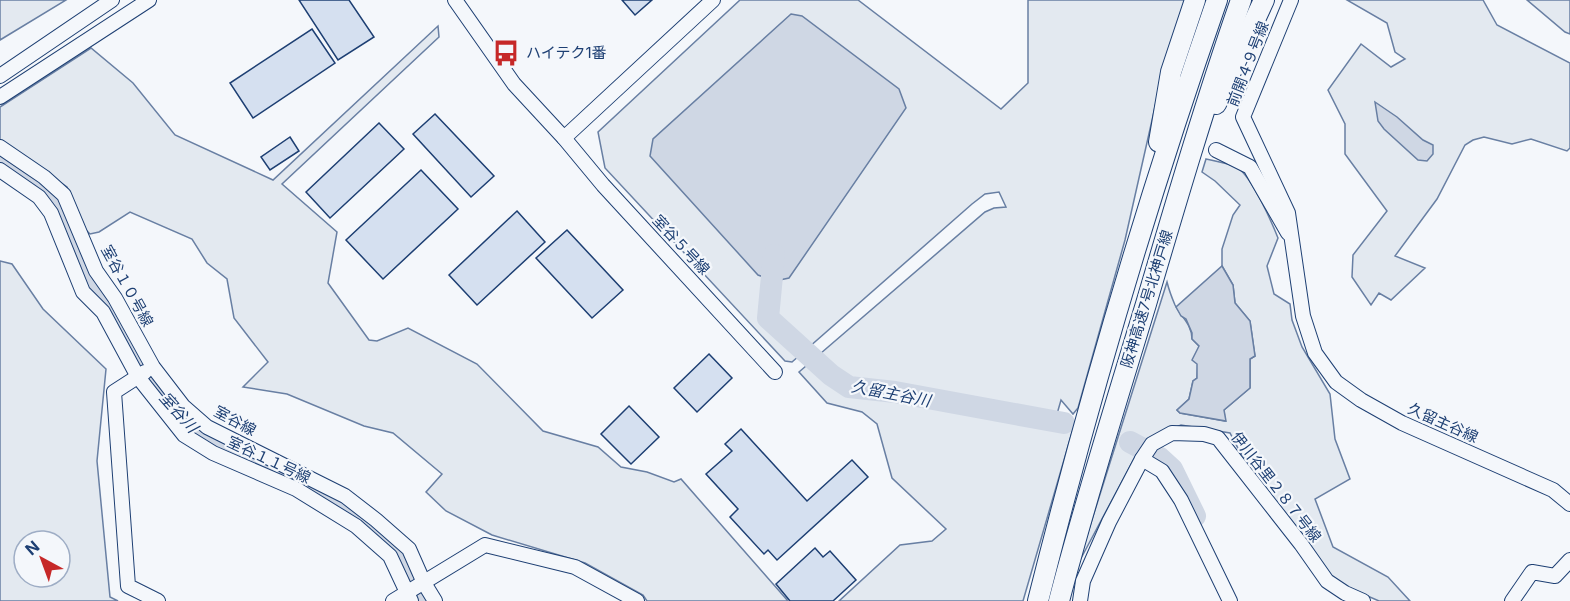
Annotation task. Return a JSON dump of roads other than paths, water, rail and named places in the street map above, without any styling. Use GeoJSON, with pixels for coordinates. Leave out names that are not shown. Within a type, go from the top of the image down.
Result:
{"type":"FeatureCollection","features":[{"type":"Feature","properties":{"kind":"highway"},"geometry":{"type":"LineString","coordinates":[[1145,215],[1171,72],[1195,0]]}},
{"type":"Feature","properties":{"kind":"highway","name":"阪神高速7号北神戸線"},"geometry":{"type":"LineString","coordinates":[[1038,601],[1062,507],[1145,215],[1217,0]]}},
{"type":"Feature","properties":{"kind":"highway","name":"阪神高速7号北神戸線"},"geometry":{"type":"LineString","coordinates":[[1059,601],[1079,526],[1186,169],[1214,77],[1241,0]]}},
{"type":"Feature","properties":{"kind":"highway"},"geometry":{"type":"LineString","coordinates":[[1186,169],[1264,0]]}},
{"type":"Feature","properties":{"kind":"street"},"geometry":{"type":"LineString","coordinates":[[0,76],[112,0]]}},
{"type":"Feature","properties":{"kind":"street"},"geometry":{"type":"LineString","coordinates":[[0,97],[149,0]]}},
{"type":"Feature","properties":{"kind":"street","name":"室谷５号線"},"geometry":{"type":"LineString","coordinates":[[455,0],[514,84],[564,138],[603,185],[775,372]]}},
{"type":"Feature","properties":{"kind":"street"},"geometry":{"type":"LineString","coordinates":[[564,138],[713,0]]}},
{"type":"Feature","properties":{"kind":"street","name":"前開４９号線"},"geometry":{"type":"LineString","coordinates":[[1291,0],[1243,117],[1288,213],[1303,316],[1315,353]]}},
{"type":"Feature","properties":{"kind":"street","name":"室谷１０号線"},"geometry":{"type":"LineString","coordinates":[[0,147],[44,177],[64,195],[96,271],[115,298],[153,367]]}},
{"type":"Feature","properties":{"kind":"street"},"geometry":{"type":"LineString","coordinates":[[1216,150],[1250,167],[1292,240]]}},
{"type":"Feature","properties":{"kind":"street"},"geometry":{"type":"LineString","coordinates":[[0,170],[39,197],[51,213],[83,292],[103,312],[138,377]]}},
{"type":"Feature","properties":{"kind":"street","name":"久留主谷線"},"geometry":{"type":"LineString","coordinates":[[1315,353],[1336,382],[1361,400],[1402,423],[1553,490],[1570,504]]}},
{"type":"Feature","properties":{"kind":"street"},"geometry":{"type":"LineString","coordinates":[[153,367],[114,392],[128,586],[158,601]]}},
{"type":"Feature","properties":{"kind":"street","name":"室谷線"},"geometry":{"type":"LineString","coordinates":[[153,367],[183,406],[207,427],[345,496],[376,520],[409,549],[435,601]]}},
{"type":"Feature","properties":{"kind":"street","name":"室谷１１号線"},"geometry":{"type":"LineString","coordinates":[[138,377],[184,435],[213,453],[296,489],[356,526],[390,556],[409,597]]}},
{"type":"Feature","properties":{"kind":"street","name":"伊川谷里２８７号線"},"geometry":{"type":"LineString","coordinates":[[1146,454],[1172,433],[1204,434],[1218,438],[1327,581],[1363,601]]}},
{"type":"Feature","properties":{"kind":"street"},"geometry":{"type":"LineString","coordinates":[[1080,601],[1083,580],[1109,522],[1146,454],[1162,471],[1181,500],[1230,601]]}},
{"type":"Feature","properties":{"kind":"street"},"geometry":{"type":"LineString","coordinates":[[393,601],[409,597],[424,583],[485,544],[575,567],[637,601]]}},
{"type":"Feature","properties":{"kind":"street"},"geometry":{"type":"LineString","coordinates":[[1512,601],[1532,572],[1555,576],[1570,560]]}},
{"type":"Feature","properties":{"kind":"waterway","name":"室谷川"},"geometry":{"type":"LineString","coordinates":[[0,158],[18,169],[57,202],[85,269],[109,306],[138,363],[182,420],[205,440],[274,467],[314,489],[359,519],[398,554],[423,601]]}},
{"type":"Feature","properties":{"kind":"waterway","name":"久留主谷川"},"geometry":{"type":"LineString","coordinates":[[774,255],[768,318],[831,375],[849,387],[895,392],[1064,423]]}},
{"type":"Feature","properties":{"kind":"waterway","name":"久留主谷川"},"geometry":{"type":"LineString","coordinates":[[1130,442],[1160,458],[1172,469],[1195,516]]}},
{"type":"Feature","properties":{"kind":"place","name":"ハイテク1番"},"geometry":{"type":"Point","coordinates":[506,53]}}]}
